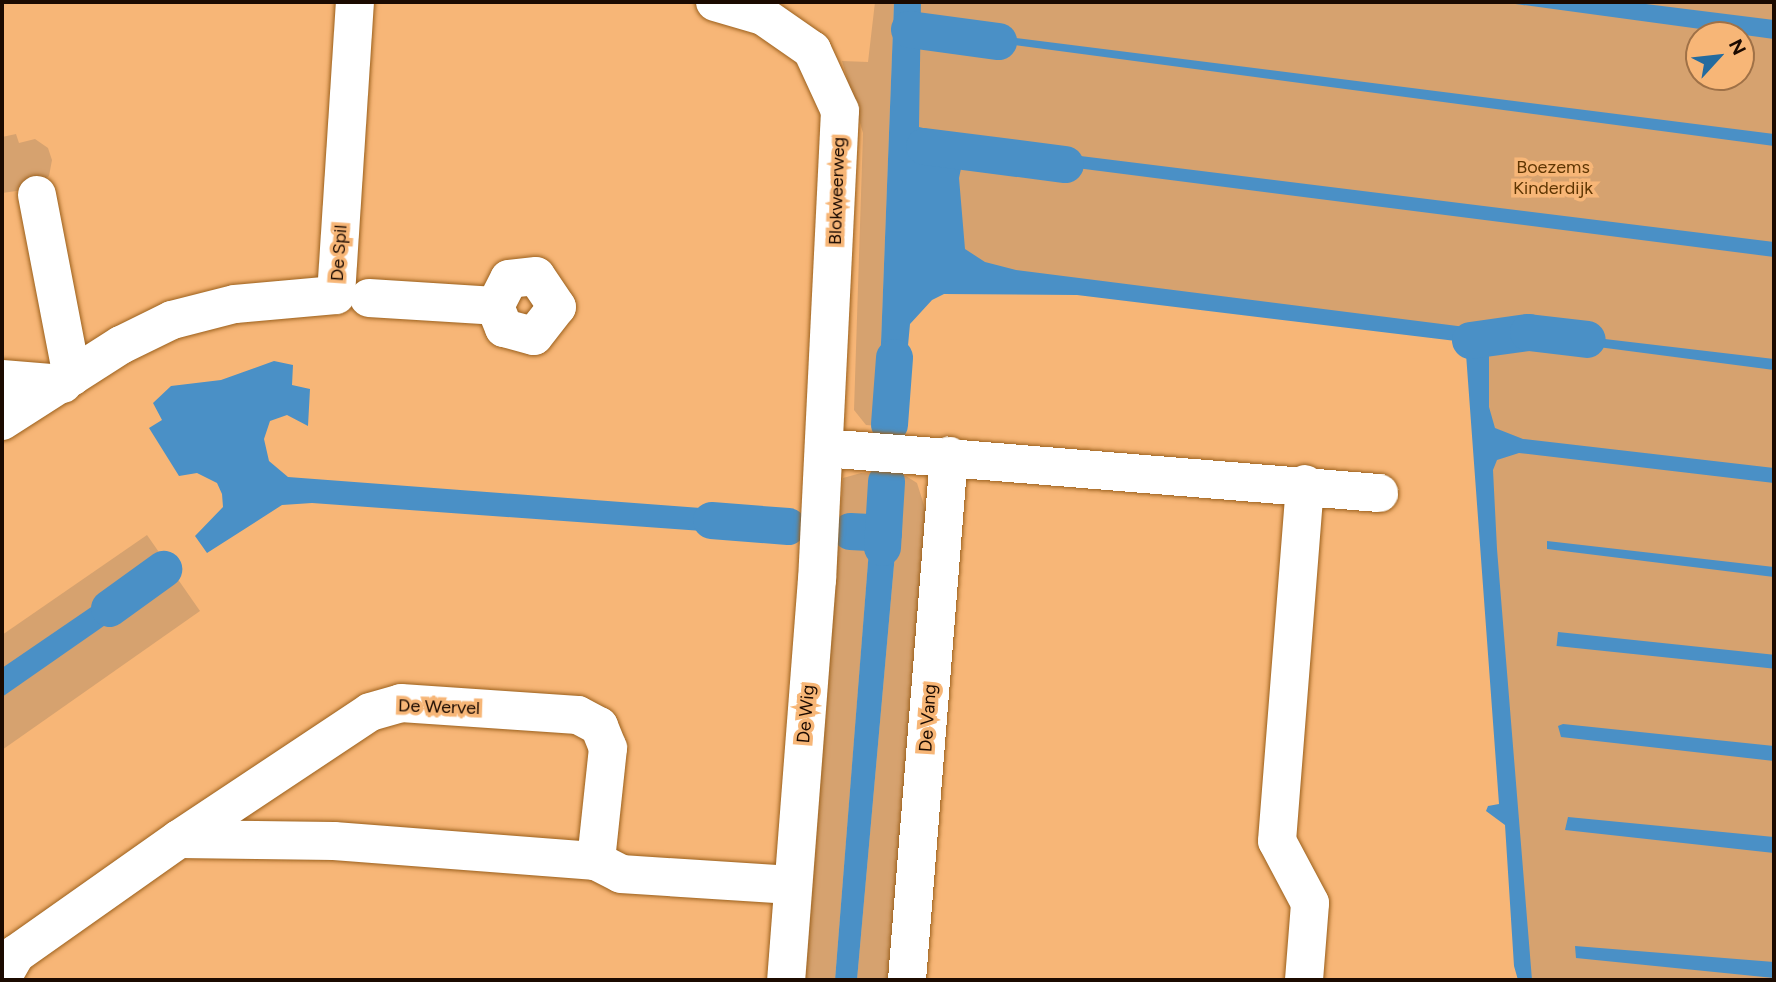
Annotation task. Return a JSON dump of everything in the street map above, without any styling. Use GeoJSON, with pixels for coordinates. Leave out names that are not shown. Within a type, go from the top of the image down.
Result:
{"type":"FeatureCollection","features":[{"type":"Feature","properties":{"kind":"street","name":"De Spil"},"geometry":{"type":"LineString","coordinates":[[2,421],[172,320],[235,304],[336,295],[355,2]]}},
{"type":"Feature","properties":{"kind":"street","name":"Blokweerweg"},"geometry":{"type":"LineString","coordinates":[[715,2],[763,16],[812,50],[840,111],[824,447]]}},
{"type":"Feature","properties":{"kind":"street"},"geometry":{"type":"LineString","coordinates":[[2,379],[67,380],[37,195]]}},
{"type":"Feature","properties":{"kind":"street"},"geometry":{"type":"LineString","coordinates":[[369,298],[495,306]]}},
{"type":"Feature","properties":{"kind":"street"},"geometry":{"type":"LineString","coordinates":[[824,447],[1305,484],[1379,493]]}},
{"type":"Feature","properties":{"kind":"street","name":"De Wig"},"geometry":{"type":"LineString","coordinates":[[786,980],[824,447]]}},
{"type":"Feature","properties":{"kind":"street","name":"De Vang"},"geometry":{"type":"LineString","coordinates":[[907,980],[949,456]]}},
{"type":"Feature","properties":{"kind":"street"},"geometry":{"type":"LineString","coordinates":[[1304,980],[1310,903],[1277,841],[1305,484]]}},
{"type":"Feature","properties":{"kind":"street","name":"De Wervel"},"geometry":{"type":"LineString","coordinates":[[2,979],[16,954],[179,839],[370,712],[401,703],[578,715],[599,726],[608,748],[596,861]]}},
{"type":"Feature","properties":{"kind":"street"},"geometry":{"type":"LineString","coordinates":[[179,839],[334,841],[596,861],[621,874],[792,885]]}},
{"type":"Feature","properties":{"kind":"green space"},"geometry":{"type":"Polygon","coordinates":[[[875,2],[894,2],[879,395],[892,405],[892,427],[866,425],[854,410],[863,133],[842,61],[868,62],[875,2]]]}},
{"type":"Feature","properties":{"kind":"green space","name":"Boezems Kinderdijk"},"geometry":{"type":"Polygon","coordinates":[[[902,2],[1774,2],[1774,980],[1528,980],[1477,338],[898,268],[902,2]]]}},
{"type":"Feature","properties":{"kind":"green space"},"geometry":{"type":"Polygon","coordinates":[[[16,134],[19,143],[35,139],[48,148],[52,160],[49,176],[31,189],[2,193],[2,137],[16,134]]]}},
{"type":"Feature","properties":{"kind":"green space"},"geometry":{"type":"Polygon","coordinates":[[[861,473],[906,476],[917,483],[929,521],[889,980],[857,980],[899,509],[873,500],[835,980],[801,980],[843,478],[861,473]]]}},
{"type":"Feature","properties":{"kind":"green space"},"geometry":{"type":"Polygon","coordinates":[[[147,535],[200,611],[2,750],[2,635],[147,535]]]}},
{"type":"Feature","properties":{"kind":"water"},"geometry":{"type":"Polygon","coordinates":[[[894,2],[921,2],[919,127],[949,134],[974,147],[962,164],[959,178],[965,249],[985,262],[1016,270],[1489,330],[1489,407],[1495,428],[1523,439],[1774,468],[1774,483],[1519,453],[1497,460],[1493,470],[1497,549],[1532,980],[1518,980],[1514,966],[1505,825],[1486,811],[1488,806],[1499,804],[1466,354],[1456,341],[1077,295],[944,294],[932,300],[910,324],[903,399],[899,404],[885,403],[879,395],[894,2]]]}},
{"type":"Feature","properties":{"kind":"water"},"geometry":{"type":"Polygon","coordinates":[[[1501,2],[1630,2],[1774,20],[1774,39],[1755,36],[1755,21],[1685,21],[1685,27],[1501,2]]]}},
{"type":"Feature","properties":{"kind":"water"},"geometry":{"type":"Polygon","coordinates":[[[946,29],[1774,134],[1774,146],[947,36],[946,29]]]}},
{"type":"Feature","properties":{"kind":"water"},"geometry":{"type":"Polygon","coordinates":[[[1016,148],[1774,242],[1774,257],[1014,160],[1016,148]]]}},
{"type":"Feature","properties":{"kind":"water"},"geometry":{"type":"Polygon","coordinates":[[[1537,331],[1774,359],[1774,370],[1537,339],[1537,331]]]}},
{"type":"Feature","properties":{"kind":"water"},"geometry":{"type":"Polygon","coordinates":[[[274,361],[293,365],[292,385],[310,389],[308,426],[287,415],[270,421],[264,439],[269,461],[288,477],[754,512],[760,520],[758,535],[312,503],[282,505],[207,553],[195,536],[223,507],[222,494],[217,483],[197,473],[179,476],[149,428],[162,420],[153,403],[171,386],[221,380],[274,361]]]}},
{"type":"Feature","properties":{"kind":"water"},"geometry":{"type":"Polygon","coordinates":[[[880,495],[894,499],[899,509],[857,980],[835,980],[873,499],[880,495]]]}},
{"type":"Feature","properties":{"kind":"water"},"geometry":{"type":"Polygon","coordinates":[[[1547,541],[1774,567],[1774,577],[1547,549],[1547,541]]]}},
{"type":"Feature","properties":{"kind":"water"},"geometry":{"type":"Polygon","coordinates":[[[144,571],[157,589],[2,697],[2,668],[144,571]]]}},
{"type":"Feature","properties":{"kind":"water"},"geometry":{"type":"Polygon","coordinates":[[[1558,632],[1774,655],[1772,669],[1557,646],[1558,632]]]}},
{"type":"Feature","properties":{"kind":"water"},"geometry":{"type":"Polygon","coordinates":[[[1563,724],[1774,746],[1774,761],[1561,737],[1558,726],[1563,724]]]}},
{"type":"Feature","properties":{"kind":"water"},"geometry":{"type":"Polygon","coordinates":[[[1568,817],[1774,837],[1774,853],[1565,830],[1568,817]]]}},
{"type":"Feature","properties":{"kind":"water"},"geometry":{"type":"Polygon","coordinates":[[[1575,946],[1774,962],[1774,978],[1576,958],[1575,946]]]}},
{"type":"Feature","properties":{"kind":"waterway"},"geometry":{"type":"LineString","coordinates":[[909,29],[998,41]]}},
{"type":"Feature","properties":{"kind":"waterway"},"geometry":{"type":"LineString","coordinates":[[924,146],[1065,164]]}},
{"type":"Feature","properties":{"kind":"waterway"},"geometry":{"type":"LineString","coordinates":[[1470,340],[1528,332],[1587,339]]}},
{"type":"Feature","properties":{"kind":"waterway"},"geometry":{"type":"LineString","coordinates":[[889,424],[894,357]]}},
{"type":"Feature","properties":{"kind":"waterway"},"geometry":{"type":"LineString","coordinates":[[882,547],[886,481]]}},
{"type":"Feature","properties":{"kind":"waterway"},"geometry":{"type":"LineString","coordinates":[[711,520],[788,526]]}},
{"type":"Feature","properties":{"kind":"waterway"},"geometry":{"type":"LineString","coordinates":[[850,531],[883,533]]}},
{"type":"Feature","properties":{"kind":"waterway"},"geometry":{"type":"LineString","coordinates":[[109,608],[163,569]]}}]}
